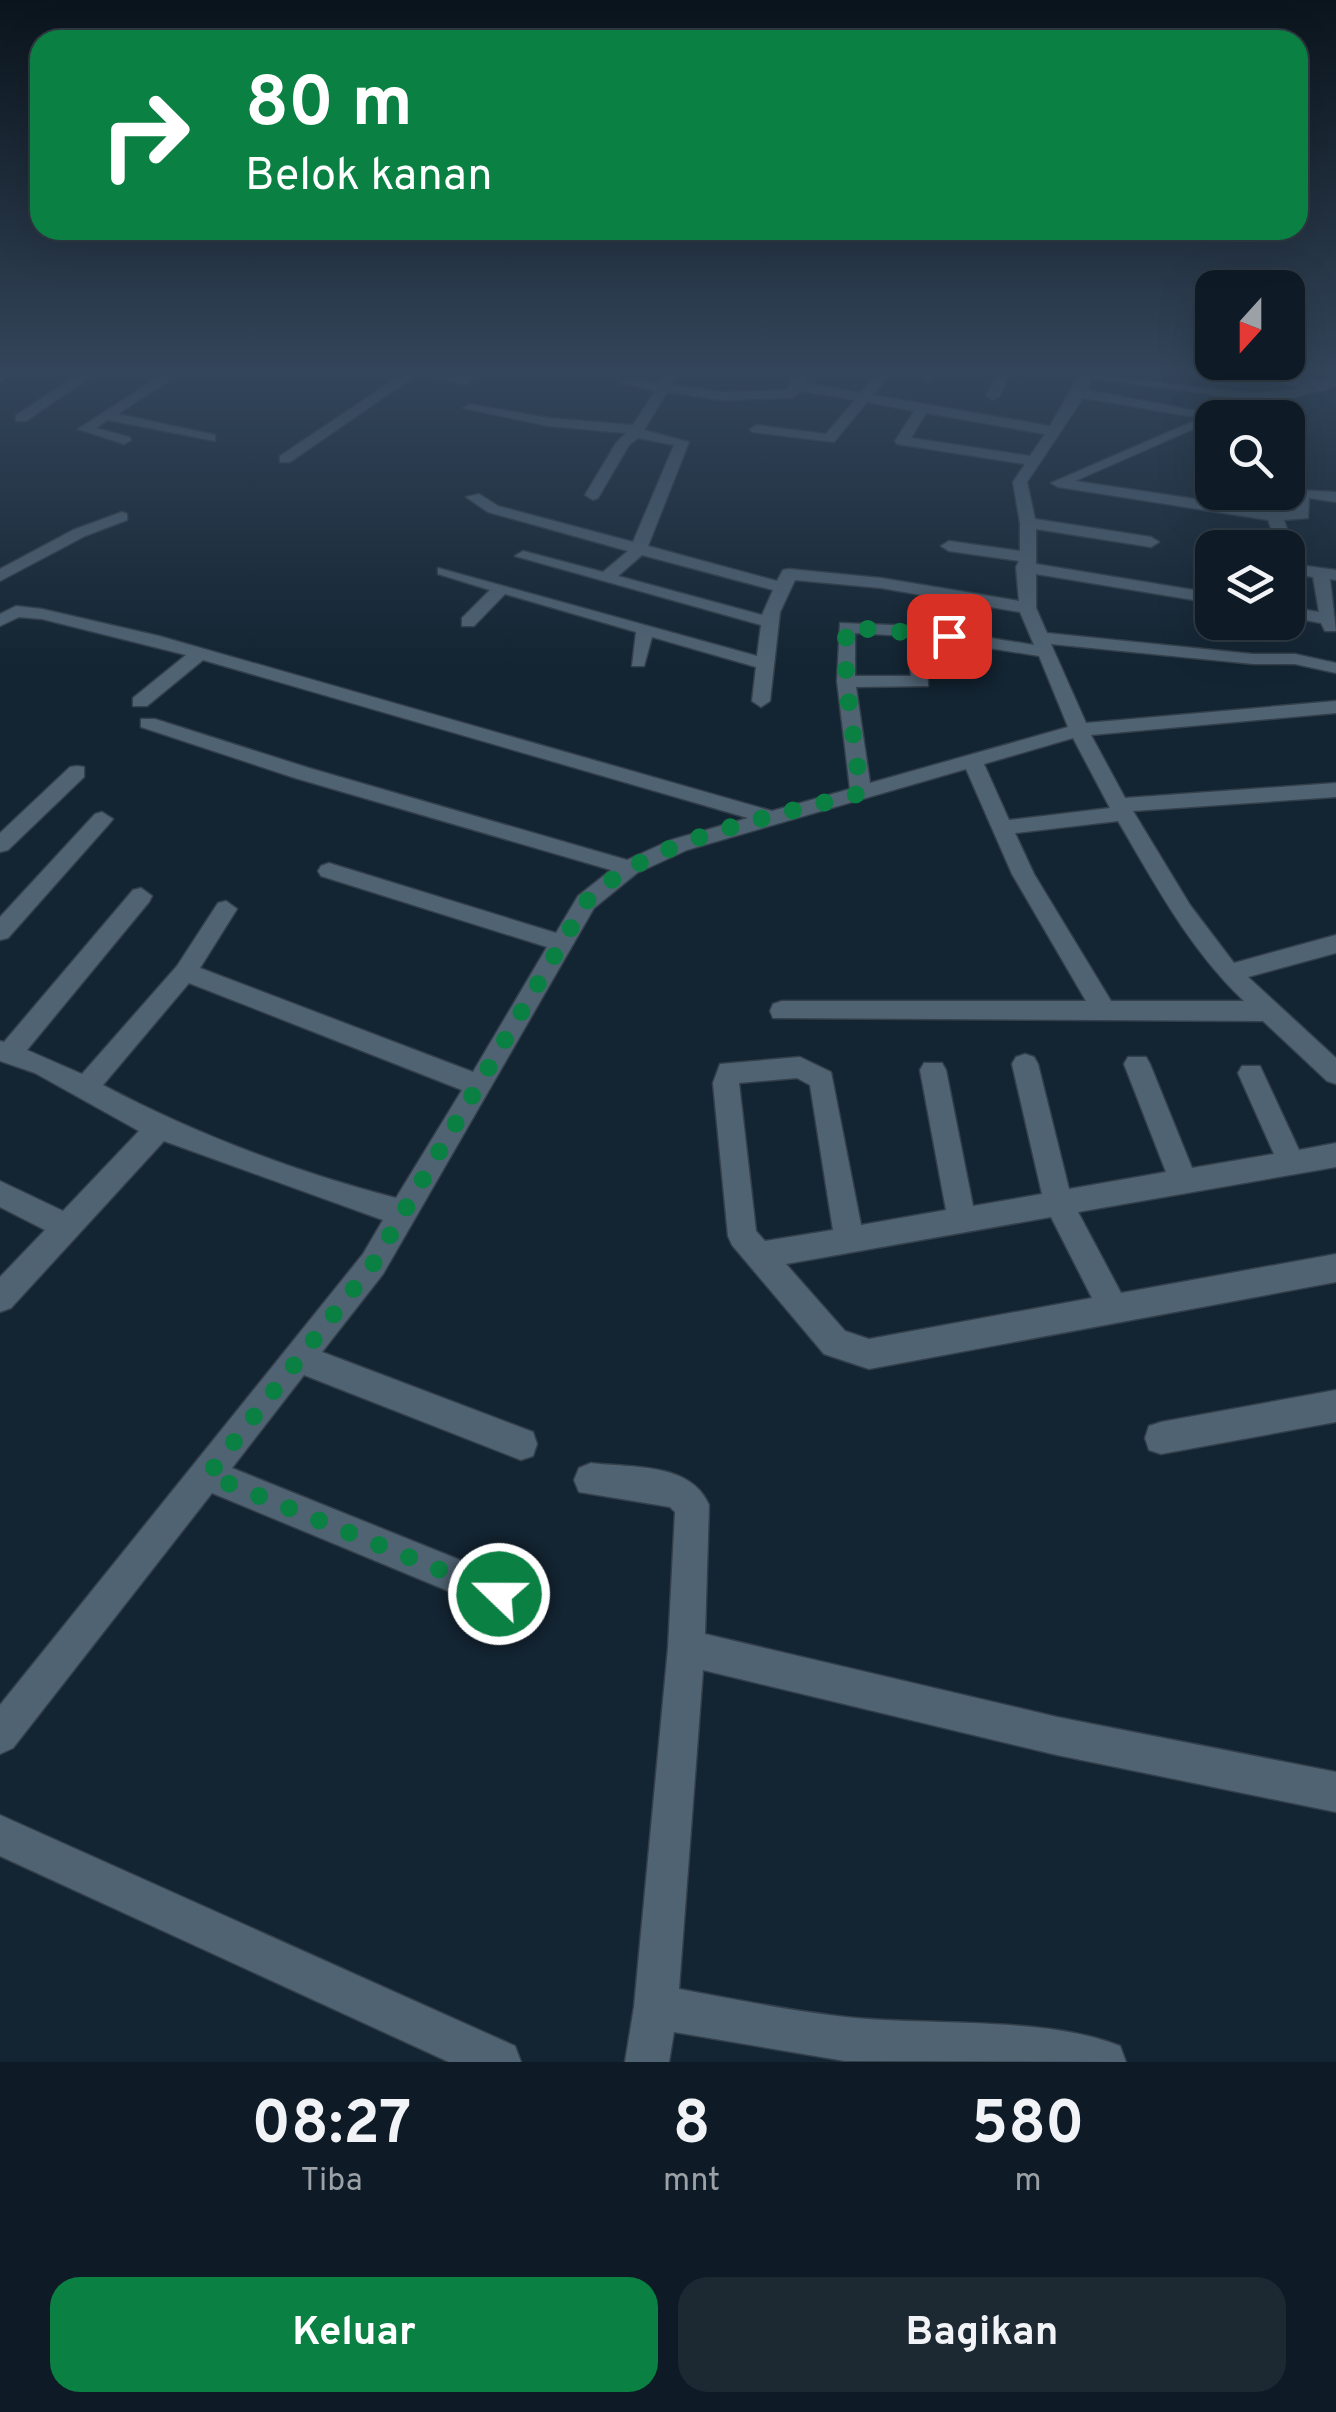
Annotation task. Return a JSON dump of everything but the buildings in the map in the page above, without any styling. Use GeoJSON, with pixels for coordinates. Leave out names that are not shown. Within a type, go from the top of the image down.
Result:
{"type":"FeatureCollection","features":[{"type":"Feature","properties":{"kind":"street"},"geometry":{"type":"LineString","coordinates":[[592,495],[606,471]]}},
{"type":"Feature","properties":{"kind":"street"},"geometry":{"type":"LineString","coordinates":[[566,606],[638,550],[670,471]]}},
{"type":"Feature","properties":{"kind":"street"},"geometry":{"type":"LineString","coordinates":[[1028,471],[1020,482],[1028,524],[1024,562],[1027,608],[1079,730],[1182,910],[1229,973],[1266,1012],[1325,1049],[1336,1074]]}},
{"type":"Feature","properties":{"kind":"street"},"geometry":{"type":"LineString","coordinates":[[1023,496],[1086,471]]}},
{"type":"Feature","properties":{"kind":"street"},"geometry":{"type":"LineString","coordinates":[[1058,483],[1276,516],[1304,515],[1303,492],[1336,498]]}},
{"type":"Feature","properties":{"kind":"street"},"geometry":{"type":"LineString","coordinates":[[474,497],[493,509],[780,587]]}},
{"type":"Feature","properties":{"kind":"street"},"geometry":{"type":"LineString","coordinates":[[1276,516],[1281,530]]}},
{"type":"Feature","properties":{"kind":"street"},"geometry":{"type":"LineString","coordinates":[[0,576],[79,533],[122,517]]}},
{"type":"Feature","properties":{"kind":"street"},"geometry":{"type":"LineString","coordinates":[[1028,524],[1151,542]]}},
{"type":"Feature","properties":{"kind":"street"},"geometry":{"type":"LineString","coordinates":[[949,546],[1195,595]]}},
{"type":"Feature","properties":{"kind":"street"},"geometry":{"type":"LineString","coordinates":[[522,556],[770,622]]}},
{"type":"Feature","properties":{"kind":"street"},"geometry":{"type":"LineString","coordinates":[[444,571],[766,664]]}},
{"type":"Feature","properties":{"kind":"street"},"geometry":{"type":"LineString","coordinates":[[761,701],[770,622],[785,577],[799,573],[1027,608]]}},
{"type":"Feature","properties":{"kind":"street"},"geometry":{"type":"LineString","coordinates":[[1328,574],[1336,649]]}},
{"type":"Feature","properties":{"kind":"street"},"geometry":{"type":"LineString","coordinates":[[468,622],[501,588]]}},
{"type":"Feature","properties":{"kind":"street"},"geometry":{"type":"LineString","coordinates":[[5,611],[199,654],[772,818]]}},
{"type":"Feature","properties":{"kind":"street"},"geometry":{"type":"LineString","coordinates":[[1305,617],[1332,624]]}},
{"type":"Feature","properties":{"kind":"street"},"geometry":{"type":"LineString","coordinates":[[861,793],[846,681],[846,627],[1253,660],[1295,659],[1336,668]]}},
{"type":"Feature","properties":{"kind":"street"},"geometry":{"type":"LineString","coordinates":[[638,662],[645,629]]}},
{"type":"Feature","properties":{"kind":"street"},"geometry":{"type":"LineString","coordinates":[[846,681],[921,682],[916,631]]}},
{"type":"Feature","properties":{"kind":"street"},"geometry":{"type":"LineString","coordinates":[[140,702],[199,654]]}},
{"type":"Feature","properties":{"kind":"street"},"geometry":{"type":"LineString","coordinates":[[0,1735],[354,1292],[481,1086],[559,942],[586,902],[629,868],[679,846],[1079,730],[1336,707]]}},
{"type":"Feature","properties":{"kind":"street"},"geometry":{"type":"LineString","coordinates":[[148,723],[629,868]]}},
{"type":"Feature","properties":{"kind":"street"},"geometry":{"type":"LineString","coordinates":[[973,762],[1000,828],[1105,1013]]}},
{"type":"Feature","properties":{"kind":"street"},"geometry":{"type":"LineString","coordinates":[[0,845],[76,772]]}},
{"type":"Feature","properties":{"kind":"street"},"geometry":{"type":"LineString","coordinates":[[1000,828],[1121,809],[1336,790]]}},
{"type":"Feature","properties":{"kind":"street"},"geometry":{"type":"LineString","coordinates":[[0,932],[102,818]]}},
{"type":"Feature","properties":{"kind":"street"},"geometry":{"type":"LineString","coordinates":[[329,871],[559,942]]}},
{"type":"Feature","properties":{"kind":"street"},"geometry":{"type":"LineString","coordinates":[[141,896],[4,1053],[44,1066],[159,1128],[352,1199],[404,1213]]}},
{"type":"Feature","properties":{"kind":"street"},"geometry":{"type":"LineString","coordinates":[[85,1088],[185,972],[226,909]]}},
{"type":"Feature","properties":{"kind":"street"},"geometry":{"type":"LineString","coordinates":[[1229,973],[1336,944]]}},
{"type":"Feature","properties":{"kind":"street"},"geometry":{"type":"LineString","coordinates":[[185,972],[481,1086]]}},
{"type":"Feature","properties":{"kind":"street"},"geometry":{"type":"LineString","coordinates":[[782,1011],[1266,1012]]}},
{"type":"Feature","properties":{"kind":"street"},"geometry":{"type":"LineString","coordinates":[[1025,1064],[1058,1204],[1114,1310]]}},
{"type":"Feature","properties":{"kind":"street"},"geometry":{"type":"LineString","coordinates":[[1137,1064],[1184,1182]]}},
{"type":"Feature","properties":{"kind":"street"},"geometry":{"type":"LineString","coordinates":[[850,1240],[822,1080],[800,1067],[734,1068],[726,1083],[742,1236],[835,1343],[856,1353],[1336,1268]]}},
{"type":"Feature","properties":{"kind":"street"},"geometry":{"type":"LineString","coordinates":[[932,1070],[962,1221]]}},
{"type":"Feature","properties":{"kind":"street"},"geometry":{"type":"LineString","coordinates":[[1251,1073],[1291,1162]]}},
{"type":"Feature","properties":{"kind":"street"},"geometry":{"type":"LineString","coordinates":[[0,1298],[159,1128]]}},
{"type":"Feature","properties":{"kind":"street"},"geometry":{"type":"LineString","coordinates":[[756,1256],[1336,1155]]}},
{"type":"Feature","properties":{"kind":"street"},"geometry":{"type":"LineString","coordinates":[[0,1194],[66,1227]]}},
{"type":"Feature","properties":{"kind":"street"},"geometry":{"type":"LineString","coordinates":[[301,1360],[521,1444]]}},
{"type":"Feature","properties":{"kind":"street"},"geometry":{"type":"LineString","coordinates":[[1160,1438],[1336,1406]]}},
{"type":"Feature","properties":{"kind":"street"},"geometry":{"type":"LineString","coordinates":[[208,1475],[499,1594]]}},
{"type":"Feature","properties":{"kind":"street"},"geometry":{"type":"LineString","coordinates":[[591,1480],[678,1491],[692,1505],[686,1648],[656,2007],[647,2062]]}},
{"type":"Feature","properties":{"kind":"street"},"geometry":{"type":"LineString","coordinates":[[686,1648],[1057,1736],[1336,1792]]}},
{"type":"Feature","properties":{"kind":"street"},"geometry":{"type":"LineString","coordinates":[[0,1835],[499,2062]]}},
{"type":"Feature","properties":{"kind":"street"},"geometry":{"type":"LineString","coordinates":[[656,2007],[844,2040],[1014,2048],[1104,2062]]}},
{"type":"Feature","properties":{"kind":"route"},"geometry":{"type":"LineString","coordinates":[[499,1594],[208,1475],[344,1306],[373,1264],[586,902],[629,868],[679,846],[861,793],[846,681],[846,627],[949,636]]}}]}
